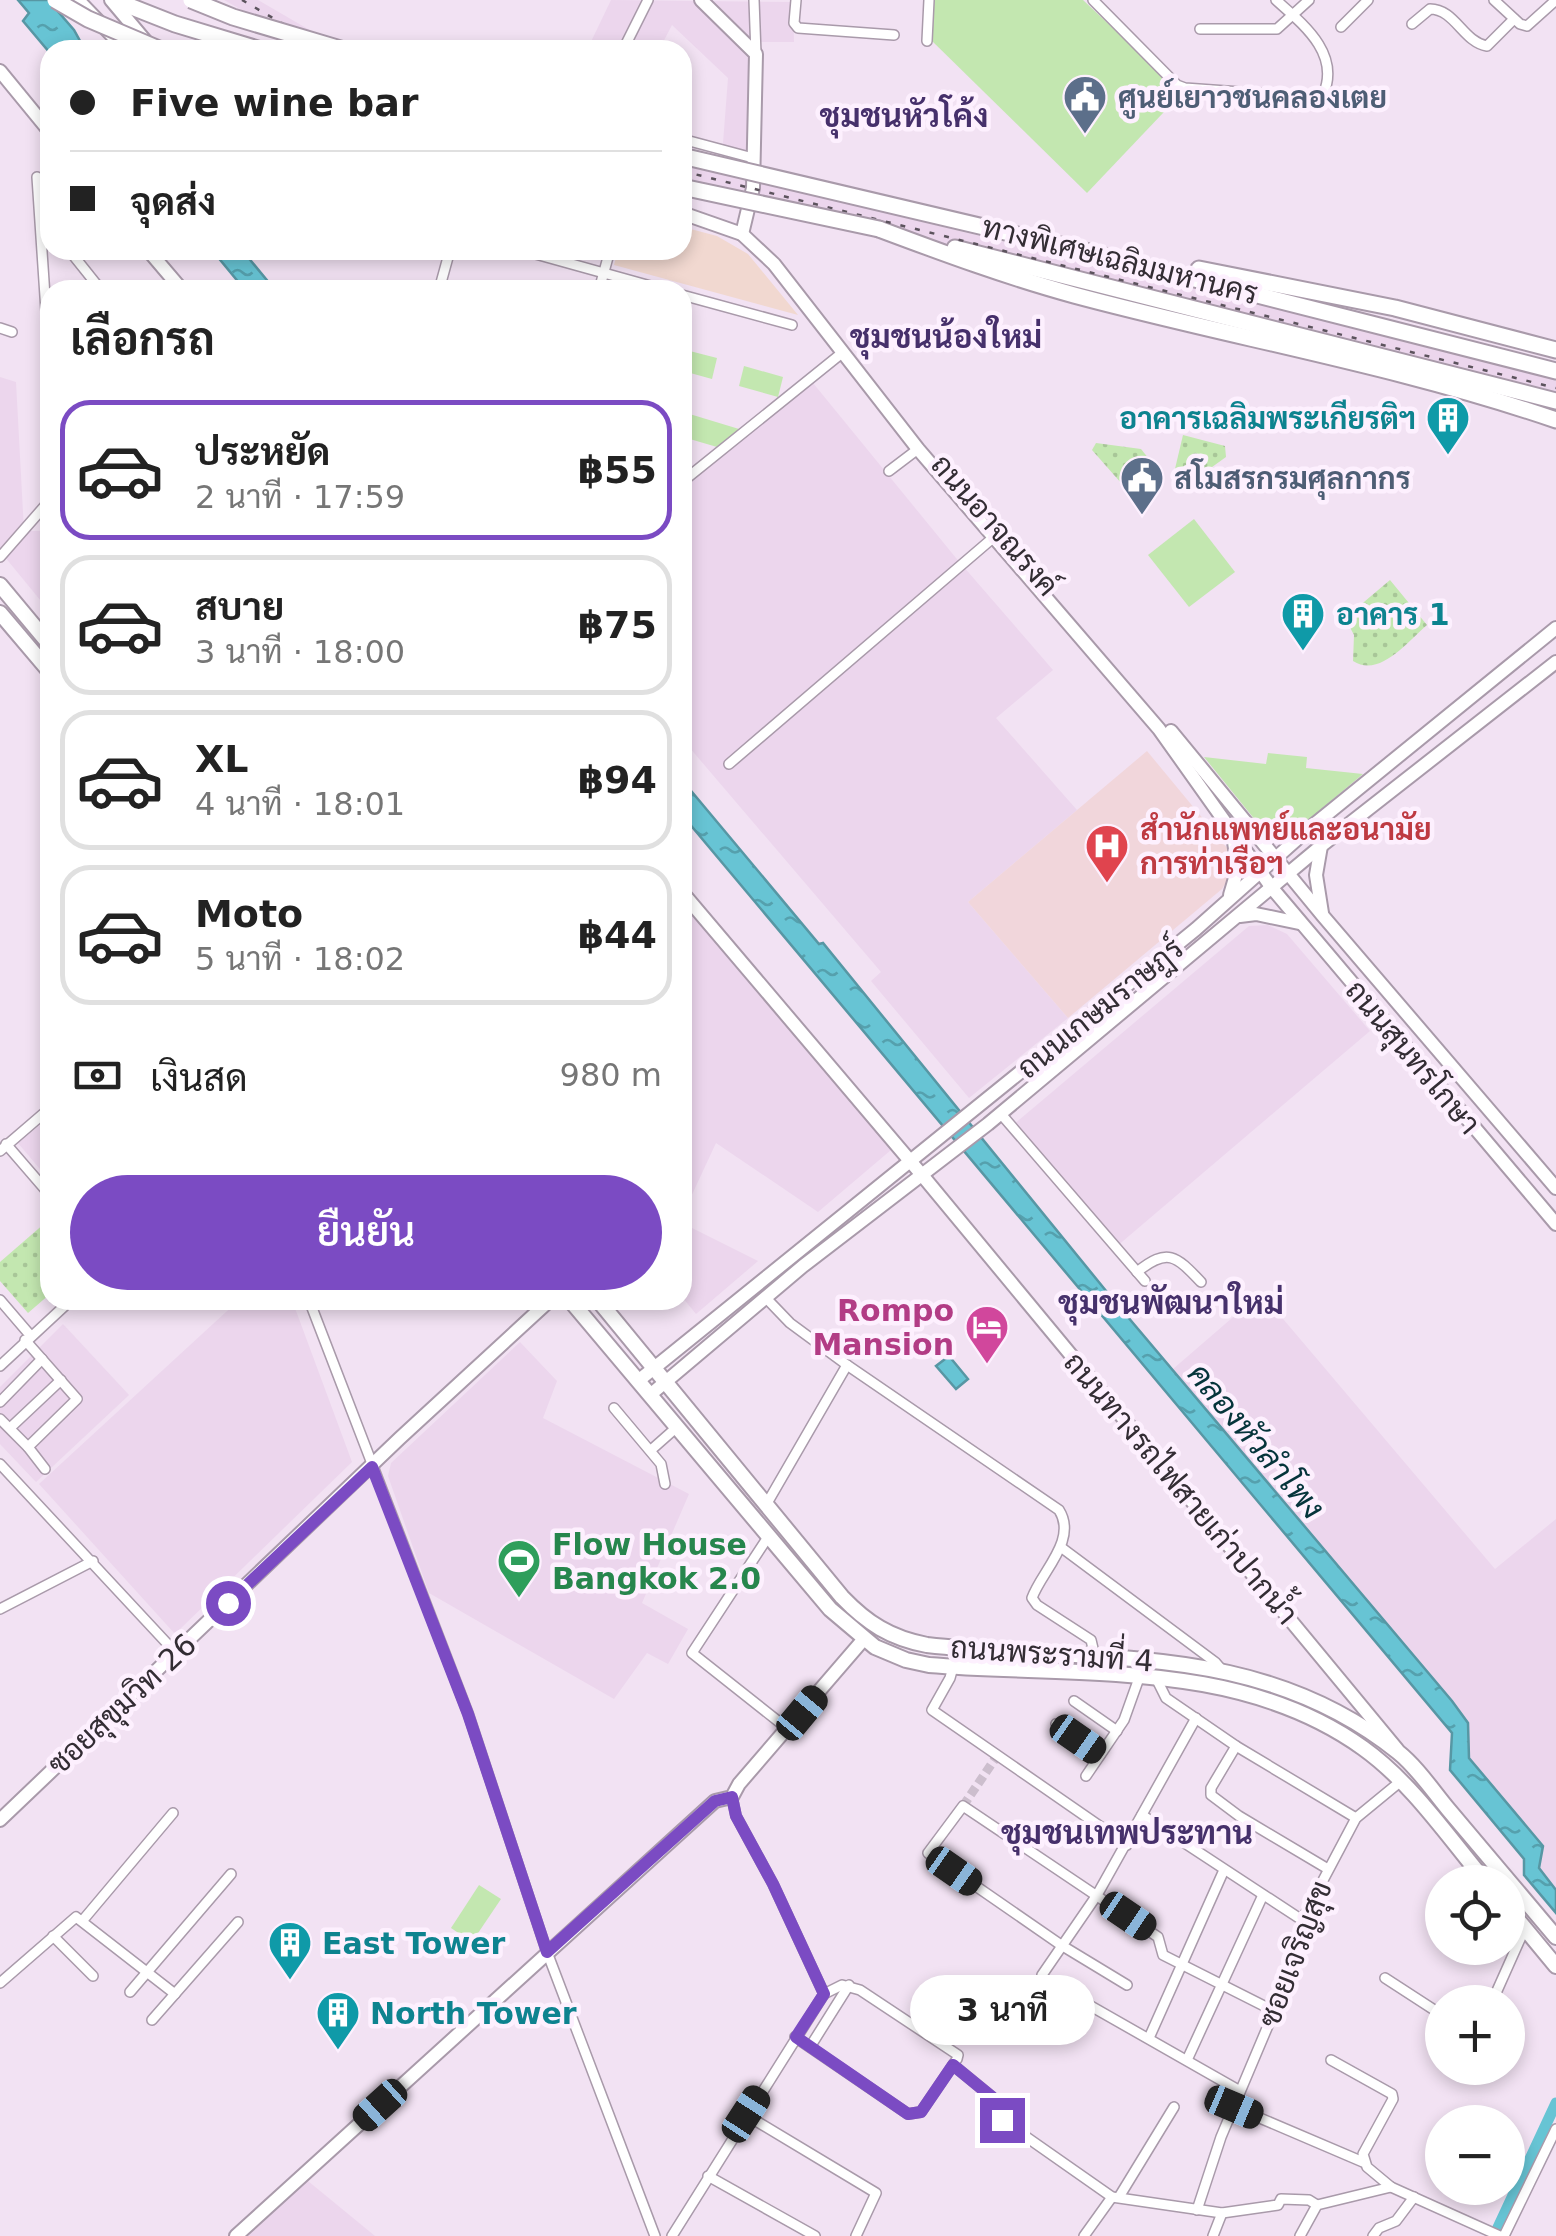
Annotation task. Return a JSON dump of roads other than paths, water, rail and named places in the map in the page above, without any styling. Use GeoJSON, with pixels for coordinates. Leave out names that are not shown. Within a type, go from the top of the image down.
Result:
{"type":"FeatureCollection","features":[{"type":"Feature","properties":{"kind":"highway"},"geometry":{"type":"LineString","coordinates":[[55,0],[135,40]]}},
{"type":"Feature","properties":{"kind":"highway"},"geometry":{"type":"LineString","coordinates":[[112,0],[228,40]]}},
{"type":"Feature","properties":{"kind":"highway"},"geometry":{"type":"LineString","coordinates":[[192,0],[232,17],[310,40]]}},
{"type":"Feature","properties":{"kind":"highway","name":"ทางพิเศษเฉลิมมหานคร"},"geometry":{"type":"LineString","coordinates":[[692,158],[1121,259],[1556,371]]}},
{"type":"Feature","properties":{"kind":"highway","name":"ทางพิเศษเฉลิมมหานคร"},"geometry":{"type":"LineString","coordinates":[[692,188],[879,228],[1556,401]]}},
{"type":"Feature","properties":{"kind":"highway"},"geometry":{"type":"LineString","coordinates":[[879,228],[1000,274],[1506,403],[1556,420]]}},
{"type":"Feature","properties":{"kind":"highway"},"geometry":{"type":"LineString","coordinates":[[1121,259],[1189,267],[1395,308],[1556,350]]}},
{"type":"Feature","properties":{"kind":"main road"},"geometry":{"type":"LineString","coordinates":[[0,585],[40,633]]}},
{"type":"Feature","properties":{"kind":"main road"},"geometry":{"type":"LineString","coordinates":[[0,613],[40,660]]}},
{"type":"Feature","properties":{"kind":"main road","name":"ถนนพระรามที่ 4"},"geometry":{"type":"LineString","coordinates":[[578,1310],[830,1609],[863,1640],[906,1660],[953,1667],[1156,1678],[1230,1687],[1276,1701],[1354,1742],[1401,1781],[1472,1865]]}},
{"type":"Feature","properties":{"kind":"main road","name":"ถนนพระรามที่ 4"},"geometry":{"type":"LineString","coordinates":[[606,1310],[842,1597],[872,1625],[926,1645],[1158,1660],[1221,1669],[1310,1698],[1402,1754],[1556,1936]]}},
{"type":"Feature","properties":{"kind":"main road"},"geometry":{"type":"LineString","coordinates":[[1525,1928],[1556,1966]]}},
{"type":"Feature","properties":{"kind":"street"},"geometry":{"type":"LineString","coordinates":[[78,0],[116,40]]}},
{"type":"Feature","properties":{"kind":"street"},"geometry":{"type":"LineString","coordinates":[[112,0],[149,40]]}},
{"type":"Feature","properties":{"kind":"street"},"geometry":{"type":"LineString","coordinates":[[629,40],[648,0]]}},
{"type":"Feature","properties":{"kind":"street"},"geometry":{"type":"LineString","coordinates":[[701,0],[756,54]]}},
{"type":"Feature","properties":{"kind":"street"},"geometry":{"type":"LineString","coordinates":[[744,230],[752,198],[754,158],[754,0]]}},
{"type":"Feature","properties":{"kind":"street"},"geometry":{"type":"LineString","coordinates":[[796,0],[794,23],[798,28],[894,35]]}},
{"type":"Feature","properties":{"kind":"street"},"geometry":{"type":"LineString","coordinates":[[927,42],[929,0]]}},
{"type":"Feature","properties":{"kind":"street"},"geometry":{"type":"LineString","coordinates":[[1092,0],[1176,85],[1196,91],[1324,95],[1328,64],[1319,43],[1276,0]]}},
{"type":"Feature","properties":{"kind":"street"},"geometry":{"type":"LineString","coordinates":[[1200,29],[1268,31],[1294,16],[1309,0]]}},
{"type":"Feature","properties":{"kind":"street"},"geometry":{"type":"LineString","coordinates":[[1342,27],[1368,0]]}},
{"type":"Feature","properties":{"kind":"street"},"geometry":{"type":"LineString","coordinates":[[1494,0],[1527,26],[1556,0]]}},
{"type":"Feature","properties":{"kind":"street"},"geometry":{"type":"LineString","coordinates":[[1412,24],[1436,8],[1444,11],[1476,43],[1487,46],[1514,19]]}},
{"type":"Feature","properties":{"kind":"street"},"geometry":{"type":"LineString","coordinates":[[1,73],[40,120]]}},
{"type":"Feature","properties":{"kind":"street"},"geometry":{"type":"LineString","coordinates":[[692,142],[754,158]]}},
{"type":"Feature","properties":{"kind":"street"},"geometry":{"type":"LineString","coordinates":[[37,177],[40,216]]}},
{"type":"Feature","properties":{"kind":"street","name":"ถนนอาจณรงค์"},"geometry":{"type":"LineString","coordinates":[[692,209],[744,230],[768,248],[880,389],[1288,874]]}},
{"type":"Feature","properties":{"kind":"street","name":"ถนนอาจณรงค์"},"geometry":{"type":"LineString","coordinates":[[692,216],[744,230],[774,264],[918,449],[1159,729],[1272,888]]}},
{"type":"Feature","properties":{"kind":"street"},"geometry":{"type":"LineString","coordinates":[[77,260],[93,280]]}},
{"type":"Feature","properties":{"kind":"street"},"geometry":{"type":"LineString","coordinates":[[156,260],[174,280]]}},
{"type":"Feature","properties":{"kind":"street"},"geometry":{"type":"LineString","coordinates":[[557,260],[629,280]]}},
{"type":"Feature","properties":{"kind":"street"},"geometry":{"type":"LineString","coordinates":[[602,280],[607,260]]}},
{"type":"Feature","properties":{"kind":"street"},"geometry":{"type":"LineString","coordinates":[[692,298],[792,325]]}},
{"type":"Feature","properties":{"kind":"street"},"geometry":{"type":"LineString","coordinates":[[0,328],[12,332]]}},
{"type":"Feature","properties":{"kind":"street"},"geometry":{"type":"LineString","coordinates":[[692,474],[842,353]]}},
{"type":"Feature","properties":{"kind":"street"},"geometry":{"type":"LineString","coordinates":[[889,471],[918,449]]}},
{"type":"Feature","properties":{"kind":"street"},"geometry":{"type":"LineString","coordinates":[[0,557],[40,511]]}},
{"type":"Feature","properties":{"kind":"street"},"geometry":{"type":"LineString","coordinates":[[729,764],[994,537]]}},
{"type":"Feature","properties":{"kind":"street","name":"ถนนเกษมราษฎร์"},"geometry":{"type":"LineString","coordinates":[[638,1381],[1081,1023],[1305,832],[1556,628]]}},
{"type":"Feature","properties":{"kind":"street","name":"ถนนเกษมราษฎร์"},"geometry":{"type":"LineString","coordinates":[[650,1395],[765,1297],[1001,1114],[1321,846],[1556,662]]}},
{"type":"Feature","properties":{"kind":"street"},"geometry":{"type":"LineString","coordinates":[[1248,826],[1281,834],[1305,832]]}},
{"type":"Feature","properties":{"kind":"street"},"geometry":{"type":"LineString","coordinates":[[1226,902],[1235,886],[1238,868],[1232,834]]}},
{"type":"Feature","properties":{"kind":"street"},"geometry":{"type":"LineString","coordinates":[[1321,846],[1316,875],[1323,916]]}},
{"type":"Feature","properties":{"kind":"street","name":"ถนนสุนทรโกษา"},"geometry":{"type":"LineString","coordinates":[[1288,874],[1556,1188]]}},
{"type":"Feature","properties":{"kind":"street","name":"ถนนสุนทรโกษา"},"geometry":{"type":"LineString","coordinates":[[1272,888],[1556,1224]]}},
{"type":"Feature","properties":{"kind":"street"},"geometry":{"type":"LineString","coordinates":[[692,904],[910,1161]]}},
{"type":"Feature","properties":{"kind":"street"},"geometry":{"type":"LineString","coordinates":[[1238,917],[1256,914],[1300,924]]}},
{"type":"Feature","properties":{"kind":"street"},"geometry":{"type":"LineString","coordinates":[[1081,1023],[1092,1038]]}},
{"type":"Feature","properties":{"kind":"street"},"geometry":{"type":"LineString","coordinates":[[1001,1114],[1145,1282]]}},
{"type":"Feature","properties":{"kind":"street"},"geometry":{"type":"LineString","coordinates":[[40,1116],[3,1147],[40,1185]]}},
{"type":"Feature","properties":{"kind":"street","name":"ถนนทางรถไฟสายเก่าปากน้ำ"},"geometry":{"type":"LineString","coordinates":[[910,1161],[1402,1754]]}},
{"type":"Feature","properties":{"kind":"street"},"geometry":{"type":"LineString","coordinates":[[794,1254],[804,1266]]}},
{"type":"Feature","properties":{"kind":"street"},"geometry":{"type":"LineString","coordinates":[[1137,1272],[1152,1260],[1168,1257],[1182,1262],[1200,1282]]}},
{"type":"Feature","properties":{"kind":"street"},"geometry":{"type":"LineString","coordinates":[[765,1297],[790,1323],[847,1365],[1059,1510],[1064,1522],[1062,1548],[1032,1598],[1090,1640],[1095,1657]]}},
{"type":"Feature","properties":{"kind":"street"},"geometry":{"type":"LineString","coordinates":[[0,1300],[42,1360],[77,1396],[76,1402],[28,1447]]}},
{"type":"Feature","properties":{"kind":"street"},"geometry":{"type":"LineString","coordinates":[[0,1366],[60,1310]]}},
{"type":"Feature","properties":{"kind":"street"},"geometry":{"type":"LineString","coordinates":[[313,1310],[468,1714],[547,1952],[655,2236]]}},
{"type":"Feature","properties":{"kind":"street","name":"ซอยสุขุมวิท 26"},"geometry":{"type":"LineString","coordinates":[[0,1820],[539,1310]]}},
{"type":"Feature","properties":{"kind":"street"},"geometry":{"type":"LineString","coordinates":[[0,1402],[42,1360]]}},
{"type":"Feature","properties":{"kind":"street"},"geometry":{"type":"LineString","coordinates":[[766,1504],[847,1365]]}},
{"type":"Feature","properties":{"kind":"street"},"geometry":{"type":"LineString","coordinates":[[10,1428],[61,1380]]}},
{"type":"Feature","properties":{"kind":"street"},"geometry":{"type":"LineString","coordinates":[[614,1408],[664,1468],[665,1484]]}},
{"type":"Feature","properties":{"kind":"street"},"geometry":{"type":"LineString","coordinates":[[0,1419],[45,1468]]}},
{"type":"Feature","properties":{"kind":"street"},"geometry":{"type":"LineString","coordinates":[[651,1450],[677,1427]]}},
{"type":"Feature","properties":{"kind":"street"},"geometry":{"type":"LineString","coordinates":[[0,1464],[176,1653]]}},
{"type":"Feature","properties":{"kind":"street"},"geometry":{"type":"LineString","coordinates":[[768,1537],[692,1653],[788,1729]]}},
{"type":"Feature","properties":{"kind":"street"},"geometry":{"type":"LineString","coordinates":[[1062,1548],[1221,1669]]}},
{"type":"Feature","properties":{"kind":"street"},"geometry":{"type":"LineString","coordinates":[[0,1610],[92,1562]]}},
{"type":"Feature","properties":{"kind":"street"},"geometry":{"type":"LineString","coordinates":[[824,1994],[773,1884],[736,1816],[732,1797],[738,1784],[863,1640]]}},
{"type":"Feature","properties":{"kind":"street"},"geometry":{"type":"LineString","coordinates":[[953,1667],[932,1710],[1126,1845]]}},
{"type":"Feature","properties":{"kind":"street"},"geometry":{"type":"LineString","coordinates":[[1086,1776],[1117,1731],[1140,1678]]}},
{"type":"Feature","properties":{"kind":"street"},"geometry":{"type":"LineString","coordinates":[[1156,1678],[1166,1698],[1236,1746],[1356,1818]]}},
{"type":"Feature","properties":{"kind":"street"},"geometry":{"type":"LineString","coordinates":[[1074,1701],[1117,1731]]}},
{"type":"Feature","properties":{"kind":"street"},"geometry":{"type":"LineString","coordinates":[[1196,1718],[1097,1896],[1043,1970],[1045,1980],[1240,2092]]}},
{"type":"Feature","properties":{"kind":"street"},"geometry":{"type":"LineString","coordinates":[[1056,1724],[1100,1755]]}},
{"type":"Feature","properties":{"kind":"street"},"geometry":{"type":"LineString","coordinates":[[1236,1746],[1210,1788],[1211,1795],[1328,1869]]}},
{"type":"Feature","properties":{"kind":"street","name":"ซอยเจริญสุข"},"geometry":{"type":"LineString","coordinates":[[1198,2210],[1221,2137],[1308,1930],[1302,1920],[1356,1818],[1401,1781]]}},
{"type":"Feature","properties":{"kind":"street"},"geometry":{"type":"LineString","coordinates":[[236,2236],[715,1801],[732,1797]]}},
{"type":"Feature","properties":{"kind":"street"},"geometry":{"type":"LineString","coordinates":[[1127,1985],[1061,1945],[928,1852],[963,1806],[1158,1937],[1164,1955],[1274,2010]]}},
{"type":"Feature","properties":{"kind":"street"},"geometry":{"type":"LineString","coordinates":[[83,1920],[173,1813]]}},
{"type":"Feature","properties":{"kind":"street"},"geometry":{"type":"LineString","coordinates":[[1142,1814],[1302,1920]]}},
{"type":"Feature","properties":{"kind":"street"},"geometry":{"type":"LineString","coordinates":[[1149,2038],[1224,1870]]}},
{"type":"Feature","properties":{"kind":"street"},"geometry":{"type":"LineString","coordinates":[[130,1992],[231,1874]]}},
{"type":"Feature","properties":{"kind":"street"},"geometry":{"type":"LineString","coordinates":[[1187,2060],[1263,1895]]}},
{"type":"Feature","properties":{"kind":"street"},"geometry":{"type":"LineString","coordinates":[[0,1982],[74,1918],[83,1920],[175,1994]]}},
{"type":"Feature","properties":{"kind":"street"},"geometry":{"type":"LineString","coordinates":[[152,2020],[238,1922]]}},
{"type":"Feature","properties":{"kind":"street"},"geometry":{"type":"LineString","coordinates":[[53,1936],[93,1976]]}},
{"type":"Feature","properties":{"kind":"street"},"geometry":{"type":"LineString","coordinates":[[1385,1978],[1425,2004]]}},
{"type":"Feature","properties":{"kind":"street"},"geometry":{"type":"LineString","coordinates":[[810,2047],[849,1985]]}},
{"type":"Feature","properties":{"kind":"street"},"geometry":{"type":"LineString","coordinates":[[672,2236],[746,2114],[796,2037],[824,1994],[835,1986],[849,1985],[958,2056],[921,2112],[908,2114],[796,2037]]}},
{"type":"Feature","properties":{"kind":"street"},"geometry":{"type":"LineString","coordinates":[[1331,2060],[1392,2094],[1393,2099],[1362,2154],[1363,2162]]}},
{"type":"Feature","properties":{"kind":"street"},"geometry":{"type":"LineString","coordinates":[[953,2065],[992,2097],[995,2114],[1002,2120],[1116,2197],[1222,2213],[1278,2205],[1281,2199],[1308,2200],[1317,2205],[1392,2187]]}},
{"type":"Feature","properties":{"kind":"street"},"geometry":{"type":"LineString","coordinates":[[1084,2236],[1116,2197],[1174,2107]]}},
{"type":"Feature","properties":{"kind":"street"},"geometry":{"type":"LineString","coordinates":[[1234,2107],[1363,2162],[1392,2187],[1501,2236],[1556,2129]]}},
{"type":"Feature","properties":{"kind":"street"},"geometry":{"type":"LineString","coordinates":[[746,2114],[876,2194],[856,2236]]}},
{"type":"Feature","properties":{"kind":"street"},"geometry":{"type":"LineString","coordinates":[[708,2176],[815,2236]]}},
{"type":"Feature","properties":{"kind":"street"},"geometry":{"type":"LineString","coordinates":[[1372,2236],[1378,2228],[1396,2221],[1414,2197]]}},
{"type":"Feature","properties":{"kind":"street"},"geometry":{"type":"LineString","coordinates":[[1300,2236],[1317,2205]]}},
{"type":"Feature","properties":{"kind":"street"},"geometry":{"type":"LineString","coordinates":[[1214,2236],[1222,2213]]}},
{"type":"Feature","properties":{"kind":"water"},"geometry":{"type":"Polygon","coordinates":[[[18,0],[48,0],[80,40],[40,41],[23,21],[29,13],[18,0]]]}},
{"type":"Feature","properties":{"kind":"water"},"geometry":{"type":"Polygon","coordinates":[[[220,260],[250,260],[267,280],[237,280],[220,260]]]}},
{"type":"Feature","properties":{"kind":"water"},"geometry":{"type":"Polygon","coordinates":[[[692,792],[819,944],[823,943],[1111,1297],[1452,1701],[1468,1723],[1469,1758],[1543,1846],[1539,1868],[1556,1890],[1556,1913],[1525,1876],[1524,1859],[1450,1770],[1452,1733],[692,827],[692,792]]]}},
{"type":"Feature","properties":{"kind":"water"},"geometry":{"type":"Polygon","coordinates":[[[949,1356],[968,1379],[956,1389],[936,1366],[949,1356]]]}},
{"type":"Feature","properties":{"kind":"waterway"},"geometry":{"type":"LineString","coordinates":[[1494,2236],[1556,2103]]}},
{"type":"Feature","properties":{"kind":"tunnel"},"geometry":{"type":"LineString","coordinates":[[963,1806],[997,1756]]}},
{"type":"Feature","properties":{"kind":"railway"},"geometry":{"type":"LineString","coordinates":[[242,0],[311,40]]}},
{"type":"Feature","properties":{"kind":"railway"},"geometry":{"type":"LineString","coordinates":[[692,173],[1556,388]]}},
{"type":"Feature","properties":{"kind":"place","name":"ศูนย์เยาวชนคลองเตย"},"geometry":{"type":"Point","coordinates":[1085,135]}},
{"type":"Feature","properties":{"kind":"place","name":"อาคารเฉลิมพระเกียรติฯ"},"geometry":{"type":"Point","coordinates":[1448,456]}},
{"type":"Feature","properties":{"kind":"place","name":"สโมสรกรมศุลกากร"},"geometry":{"type":"Point","coordinates":[1142,516]}},
{"type":"Feature","properties":{"kind":"place","name":"อาคาร 1"},"geometry":{"type":"Point","coordinates":[1303,652]}},
{"type":"Feature","properties":{"kind":"place","name":"สำนักแพทย์และอนามัย การท่าเรือฯ"},"geometry":{"type":"Point","coordinates":[1107,884]}},
{"type":"Feature","properties":{"kind":"place","name":"Rompo Mansion"},"geometry":{"type":"Point","coordinates":[987,1365]}},
{"type":"Feature","properties":{"kind":"place","name":"Flow House Bangkok 2.0"},"geometry":{"type":"Point","coordinates":[519,1599]}},
{"type":"Feature","properties":{"kind":"place","name":"East Tower"},"geometry":{"type":"Point","coordinates":[290,1981]}},
{"type":"Feature","properties":{"kind":"place","name":"North Tower"},"geometry":{"type":"Point","coordinates":[338,2051]}},
{"type":"Feature","properties":{"kind":"district","name":"ชุมชนหัวโค้ง"},"geometry":{"type":"Point","coordinates":[904,116]}},
{"type":"Feature","properties":{"kind":"district","name":"ชุมชนน้องใหม่"},"geometry":{"type":"Point","coordinates":[946,337]}},
{"type":"Feature","properties":{"kind":"district","name":"ชุมชนพัฒนาใหม่"},"geometry":{"type":"Point","coordinates":[1171,1303]}},
{"type":"Feature","properties":{"kind":"district","name":"ชุมชนเทพประทาน"},"geometry":{"type":"Point","coordinates":[1127,1833]}},
{"type":"Feature","properties":{"kind":"water label","name":"คลองหัวลำโพง"},"geometry":{"type":"Point","coordinates":[1256,1441]}}]}
